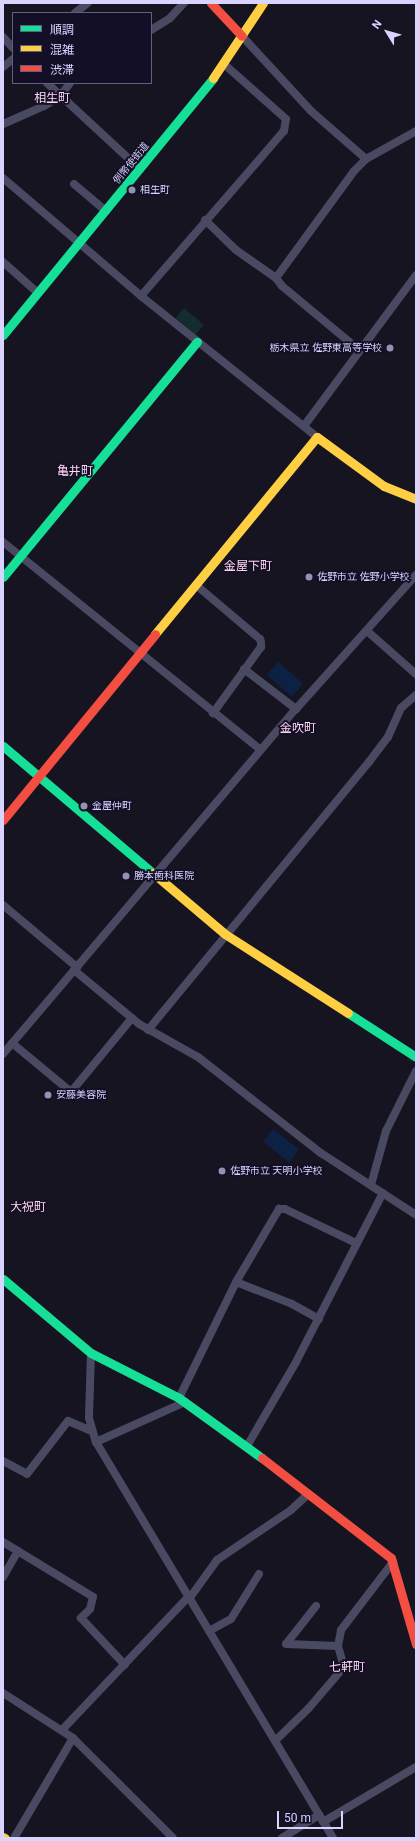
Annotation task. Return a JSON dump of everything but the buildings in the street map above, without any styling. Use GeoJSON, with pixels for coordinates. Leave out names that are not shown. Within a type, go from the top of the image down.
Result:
{"type":"FeatureCollection","features":[{"type":"Feature","properties":{"kind":"street"},"geometry":{"type":"LineString","coordinates":[[76,12],[88,3]]}},
{"type":"Feature","properties":{"kind":"street"},"geometry":{"type":"LineString","coordinates":[[152,29],[170,18],[184,3]]}},
{"type":"Feature","properties":{"kind":"street"},"geometry":{"type":"LineString","coordinates":[[210,3],[311,111],[366,159]]}},
{"type":"Feature","properties":{"kind":"street","name":"例幣使街道"},"geometry":{"type":"LineString","coordinates":[[3,335],[106,211],[224,64],[263,3]]}},
{"type":"Feature","properties":{"kind":"street"},"geometry":{"type":"LineString","coordinates":[[3,37],[12,47]]}},
{"type":"Feature","properties":{"kind":"street"},"geometry":{"type":"LineString","coordinates":[[3,67],[12,60]]}},
{"type":"Feature","properties":{"kind":"street"},"geometry":{"type":"LineString","coordinates":[[141,296],[205,220],[284,131],[286,119],[224,64]]}},
{"type":"Feature","properties":{"kind":"street"},"geometry":{"type":"LineString","coordinates":[[48,84],[140,169]]}},
{"type":"Feature","properties":{"kind":"street"},"geometry":{"type":"LineString","coordinates":[[3,124],[44,106],[60,96],[69,84]]}},
{"type":"Feature","properties":{"kind":"street"},"geometry":{"type":"LineString","coordinates":[[276,278],[354,171],[366,159],[416,130]]}},
{"type":"Feature","properties":{"kind":"street"},"geometry":{"type":"LineString","coordinates":[[3,178],[141,296],[317,437],[384,486],[416,499]]}},
{"type":"Feature","properties":{"kind":"street"},"geometry":{"type":"LineString","coordinates":[[74,184],[106,211]]}},
{"type":"Feature","properties":{"kind":"street"},"geometry":{"type":"LineString","coordinates":[[205,220],[236,250],[276,278],[282,286],[359,350]]}},
{"type":"Feature","properties":{"kind":"street"},"geometry":{"type":"LineString","coordinates":[[3,262],[38,294]]}},
{"type":"Feature","properties":{"kind":"street"},"geometry":{"type":"LineString","coordinates":[[304,426],[416,275]]}},
{"type":"Feature","properties":{"kind":"street"},"geometry":{"type":"LineString","coordinates":[[3,577],[198,342]]}},
{"type":"Feature","properties":{"kind":"street"},"geometry":{"type":"LineString","coordinates":[[3,820],[317,437]]}},
{"type":"Feature","properties":{"kind":"street"},"geometry":{"type":"LineString","coordinates":[[3,542],[139,654],[261,750]]}},
{"type":"Feature","properties":{"kind":"street"},"geometry":{"type":"LineString","coordinates":[[3,1054],[296,709],[416,575]]}},
{"type":"Feature","properties":{"kind":"street"},"geometry":{"type":"LineString","coordinates":[[196,585],[260,639],[261,647],[213,713]]}},
{"type":"Feature","properties":{"kind":"street"},"geometry":{"type":"LineString","coordinates":[[367,630],[416,674]]}},
{"type":"Feature","properties":{"kind":"street"},"geometry":{"type":"LineString","coordinates":[[244,669],[296,709]]}},
{"type":"Feature","properties":{"kind":"street"},"geometry":{"type":"LineString","coordinates":[[148,1030],[225,934],[369,762],[388,738],[401,708],[416,695]]}},
{"type":"Feature","properties":{"kind":"street"},"geometry":{"type":"LineString","coordinates":[[3,746],[225,934],[416,1057]]}},
{"type":"Feature","properties":{"kind":"street"},"geometry":{"type":"LineString","coordinates":[[3,905],[132,1018],[148,1030],[198,1057],[321,1153],[416,1215]]}},
{"type":"Feature","properties":{"kind":"street"},"geometry":{"type":"LineString","coordinates":[[12,1043],[72,1092],[132,1018]]}},
{"type":"Feature","properties":{"kind":"street"},"geometry":{"type":"LineString","coordinates":[[371,1185],[386,1131],[416,1071]]}},
{"type":"Feature","properties":{"kind":"street"},"geometry":{"type":"LineString","coordinates":[[247,1446],[319,1319],[356,1243],[383,1193]]}},
{"type":"Feature","properties":{"kind":"street"},"geometry":{"type":"LineString","coordinates":[[96,1442],[182,1400],[236,1282],[261,1237],[281,1208],[356,1243]]}},
{"type":"Feature","properties":{"kind":"street"},"geometry":{"type":"LineString","coordinates":[[3,1279],[92,1353],[182,1400],[247,1446],[393,1562],[416,1644]]}},
{"type":"Feature","properties":{"kind":"street"},"geometry":{"type":"LineString","coordinates":[[236,1282],[292,1304],[319,1319]]}},
{"type":"Feature","properties":{"kind":"street"},"geometry":{"type":"LineString","coordinates":[[92,1353],[89,1418],[91,1431],[96,1442],[188,1598],[276,1740],[333,1838]]}},
{"type":"Feature","properties":{"kind":"street"},"geometry":{"type":"LineString","coordinates":[[3,1461],[27,1474],[68,1421],[91,1431]]}},
{"type":"Feature","properties":{"kind":"street"},"geometry":{"type":"LineString","coordinates":[[62,1730],[188,1598],[218,1560],[292,1510],[307,1494]]}},
{"type":"Feature","properties":{"kind":"street"},"geometry":{"type":"LineString","coordinates":[[3,1542],[93,1597],[90,1609],[81,1618],[125,1665]]}},
{"type":"Feature","properties":{"kind":"street"},"geometry":{"type":"LineString","coordinates":[[3,1577],[18,1551]]}},
{"type":"Feature","properties":{"kind":"street"},"geometry":{"type":"LineString","coordinates":[[276,1740],[308,1709],[344,1667],[338,1646],[341,1630],[393,1562]]}},
{"type":"Feature","properties":{"kind":"street"},"geometry":{"type":"LineString","coordinates":[[209,1631],[231,1619],[259,1574]]}},
{"type":"Feature","properties":{"kind":"street"},"geometry":{"type":"LineString","coordinates":[[316,1606],[286,1644],[338,1646]]}},
{"type":"Feature","properties":{"kind":"street"},"geometry":{"type":"LineString","coordinates":[[3,1693],[73,1738],[173,1838]]}},
{"type":"Feature","properties":{"kind":"street"},"geometry":{"type":"LineString","coordinates":[[14,1838],[73,1738]]}},
{"type":"Feature","properties":{"kind":"street"},"geometry":{"type":"LineString","coordinates":[[324,1822],[416,1767]]}},
{"type":"Feature","properties":{"kind":"street"},"geometry":{"type":"LineString","coordinates":[[282,1838],[319,1814]]}},
{"type":"Feature","properties":{"kind":"green space"},"geometry":{"type":"Polygon","coordinates":[[[184,308],[204,325],[196,335],[176,318],[184,308]]]}},
{"type":"Feature","properties":{"kind":"water"},"geometry":{"type":"Polygon","coordinates":[[[278,662],[303,684],[292,696],[267,675],[278,662]]]}},
{"type":"Feature","properties":{"kind":"water"},"geometry":{"type":"Polygon","coordinates":[[[273,1129],[299,1149],[289,1162],[263,1142],[273,1129]]]}},
{"type":"Feature","properties":{"kind":"traffic: fast"},"geometry":{"type":"LineString","coordinates":[[3,335],[213,78]]}},
{"type":"Feature","properties":{"kind":"traffic: fast"},"geometry":{"type":"LineString","coordinates":[[3,577],[197,342]]}},
{"type":"Feature","properties":{"kind":"traffic: fast"},"geometry":{"type":"LineString","coordinates":[[3,746],[153,873]]}},
{"type":"Feature","properties":{"kind":"traffic: fast"},"geometry":{"type":"LineString","coordinates":[[348,1013],[416,1057]]}},
{"type":"Feature","properties":{"kind":"traffic: fast"},"geometry":{"type":"LineString","coordinates":[[3,1279],[91,1353],[179,1398],[262,1458]]}},
{"type":"Feature","properties":{"kind":"traffic: slow"},"geometry":{"type":"LineString","coordinates":[[213,78],[263,3]]}},
{"type":"Feature","properties":{"kind":"traffic: slow"},"geometry":{"type":"LineString","coordinates":[[155,634],[317,437],[384,486],[416,499]]}},
{"type":"Feature","properties":{"kind":"traffic: slow"},"geometry":{"type":"LineString","coordinates":[[153,873],[225,934],[348,1013]]}},
{"type":"Feature","properties":{"kind":"traffic: jam"},"geometry":{"type":"LineString","coordinates":[[211,3],[242,36]]}},
{"type":"Feature","properties":{"kind":"traffic: jam"},"geometry":{"type":"LineString","coordinates":[[3,820],[155,634]]}},
{"type":"Feature","properties":{"kind":"traffic: jam"},"geometry":{"type":"LineString","coordinates":[[262,1458],[391,1558],[416,1644]]}},
{"type":"Feature","properties":{"kind":"place","name":"相生町"},"geometry":{"type":"Point","coordinates":[132,190]}},
{"type":"Feature","properties":{"kind":"place","name":"栃木県立 佐野東高等学校"},"geometry":{"type":"Point","coordinates":[390,348]}},
{"type":"Feature","properties":{"kind":"place","name":"佐野市立 佐野小学校"},"geometry":{"type":"Point","coordinates":[309,577]}},
{"type":"Feature","properties":{"kind":"place","name":"金屋仲町"},"geometry":{"type":"Point","coordinates":[84,806]}},
{"type":"Feature","properties":{"kind":"place","name":"勝本歯科医院"},"geometry":{"type":"Point","coordinates":[126,876]}},
{"type":"Feature","properties":{"kind":"place","name":"安藤美容院"},"geometry":{"type":"Point","coordinates":[48,1095]}},
{"type":"Feature","properties":{"kind":"place","name":"佐野市立 天明小学校"},"geometry":{"type":"Point","coordinates":[222,1171]}},
{"type":"Feature","properties":{"kind":"district","name":"相生町"},"geometry":{"type":"Point","coordinates":[52,99]}},
{"type":"Feature","properties":{"kind":"district","name":"亀井町"},"geometry":{"type":"Point","coordinates":[75,472]}},
{"type":"Feature","properties":{"kind":"district","name":"金屋下町"},"geometry":{"type":"Point","coordinates":[248,567]}},
{"type":"Feature","properties":{"kind":"district","name":"金吹町"},"geometry":{"type":"Point","coordinates":[298,729]}},
{"type":"Feature","properties":{"kind":"district","name":"大祝町"},"geometry":{"type":"Point","coordinates":[28,1208]}},
{"type":"Feature","properties":{"kind":"district","name":"七軒町"},"geometry":{"type":"Point","coordinates":[347,1668]}}]}
